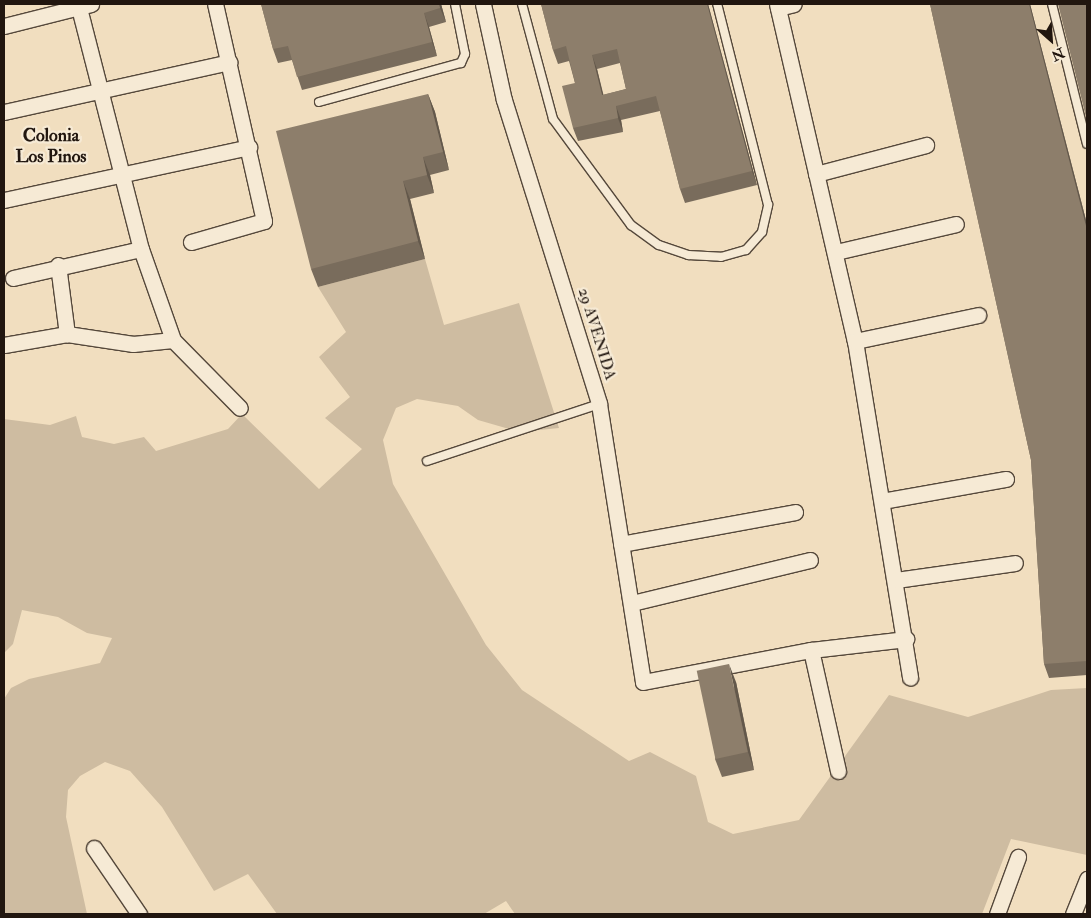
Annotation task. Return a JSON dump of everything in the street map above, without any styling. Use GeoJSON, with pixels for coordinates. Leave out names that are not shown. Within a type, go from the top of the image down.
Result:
{"type":"FeatureCollection","features":[{"type":"Feature","properties":{"kind":"street"},"geometry":{"type":"LineString","coordinates":[[191,242],[264,222],[216,4]]}},
{"type":"Feature","properties":{"kind":"street","name":"29 AVENIDA"},"geometry":{"type":"LineString","coordinates":[[483,4],[504,100],[599,404],[643,682],[811,650]]}},
{"type":"Feature","properties":{"kind":"street"},"geometry":{"type":"LineString","coordinates":[[794,4],[777,6],[856,341],[906,639],[910,678]]}},
{"type":"Feature","properties":{"kind":"street"},"geometry":{"type":"LineString","coordinates":[[4,26],[83,5],[101,89],[141,249],[173,340],[240,408]]}},
{"type":"Feature","properties":{"kind":"street"},"geometry":{"type":"LineString","coordinates":[[4,112],[101,89],[230,62]]}},
{"type":"Feature","properties":{"kind":"street"},"geometry":{"type":"LineString","coordinates":[[816,174],[926,145]]}},
{"type":"Feature","properties":{"kind":"street"},"geometry":{"type":"LineString","coordinates":[[4,200],[123,172],[249,147]]}},
{"type":"Feature","properties":{"kind":"street"},"geometry":{"type":"LineString","coordinates":[[836,252],[956,224]]}},
{"type":"Feature","properties":{"kind":"street"},"geometry":{"type":"LineString","coordinates":[[14,278],[58,265],[141,249]]}},
{"type":"Feature","properties":{"kind":"street"},"geometry":{"type":"LineString","coordinates":[[58,265],[67,334]]}},
{"type":"Feature","properties":{"kind":"street"},"geometry":{"type":"LineString","coordinates":[[856,341],[978,315]]}},
{"type":"Feature","properties":{"kind":"street"},"geometry":{"type":"LineString","coordinates":[[4,346],[67,334],[134,344],[173,340]]}},
{"type":"Feature","properties":{"kind":"street"},"geometry":{"type":"LineString","coordinates":[[882,501],[1006,479]]}},
{"type":"Feature","properties":{"kind":"street"},"geometry":{"type":"LineString","coordinates":[[621,544],[795,512]]}},
{"type":"Feature","properties":{"kind":"street"},"geometry":{"type":"LineString","coordinates":[[632,603],[810,560]]}},
{"type":"Feature","properties":{"kind":"street"},"geometry":{"type":"LineString","coordinates":[[896,580],[1015,563]]}},
{"type":"Feature","properties":{"kind":"street"},"geometry":{"type":"LineString","coordinates":[[838,771],[811,650],[906,639]]}},
{"type":"Feature","properties":{"kind":"street"},"geometry":{"type":"LineString","coordinates":[[94,848],[139,914]]}},
{"type":"Feature","properties":{"kind":"street"},"geometry":{"type":"LineString","coordinates":[[997,914],[1018,857]]}},
{"type":"Feature","properties":{"kind":"street"},"geometry":{"type":"LineString","coordinates":[[1073,914],[1086,879]]}},
{"type":"Feature","properties":{"kind":"lane"},"geometry":{"type":"LineString","coordinates":[[319,102],[461,63],[465,54],[455,4]]}},
{"type":"Feature","properties":{"kind":"lane"},"geometry":{"type":"LineString","coordinates":[[522,4],[552,119],[631,225],[659,245],[688,255],[722,257],[746,250],[762,232],[768,205],[717,4]]}},
{"type":"Feature","properties":{"kind":"lane"},"geometry":{"type":"LineString","coordinates":[[1052,4],[1087,144]]}},
{"type":"Feature","properties":{"kind":"lane"},"geometry":{"type":"LineString","coordinates":[[427,461],[599,404]]}},
{"type":"Feature","properties":{"kind":"shaded area"},"geometry":{"type":"Polygon","coordinates":[[[425,259],[444,325],[519,303],[559,428],[519,432],[478,420],[458,406],[417,399],[396,408],[383,440],[393,484],[486,645],[522,690],[629,761],[650,752],[696,776],[708,822],[733,834],[799,820],[889,695],[968,717],[1051,690],[1087,688],[1087,855],[1011,839],[982,914],[515,914],[506,901],[484,914],[277,914],[248,874],[214,891],[162,807],[130,771],[105,762],[80,776],[68,790],[66,817],[87,914],[4,914],[4,699],[11,688],[29,679],[100,663],[112,638],[87,633],[58,617],[22,610],[13,644],[4,653],[4,419],[50,425],[76,416],[82,437],[114,444],[144,437],[156,451],[228,429],[242,414],[319,489],[362,449],[325,418],[350,397],[319,357],[346,332],[318,287],[425,259]]]}},
{"type":"Feature","properties":{"kind":"building"},"geometry":{"type":"Polygon","coordinates":[[[261,4],[439,4],[440,8],[424,13],[432,42],[297,77],[288,46],[273,49],[261,4]]]}},
{"type":"Feature","properties":{"kind":"building"},"geometry":{"type":"Polygon","coordinates":[[[541,4],[707,4],[752,171],[680,189],[656,96],[616,106],[618,118],[573,128],[562,86],[575,83],[566,46],[553,50],[541,4]],[[617,49],[592,55],[602,95],[626,89],[617,49]]]}},
{"type":"Feature","properties":{"kind":"building"},"geometry":{"type":"Polygon","coordinates":[[[930,4],[1029,4],[1087,230],[1087,661],[1044,664],[1031,460],[930,4]]]}},
{"type":"Feature","properties":{"kind":"building"},"geometry":{"type":"Polygon","coordinates":[[[1058,4],[1087,4],[1087,121],[1058,4]]]}},
{"type":"Feature","properties":{"kind":"building"},"geometry":{"type":"Polygon","coordinates":[[[428,94],[443,152],[423,157],[427,175],[403,181],[418,241],[311,269],[276,131],[428,94]]]}},
{"type":"Feature","properties":{"kind":"building"},"geometry":{"type":"Polygon","coordinates":[[[729,664],[748,752],[715,759],[697,671],[729,664]]]}},
{"type":"Feature","properties":{"kind":"district","name":"Colonia Los Pinos"},"geometry":{"type":"Point","coordinates":[51,147]}}]}
